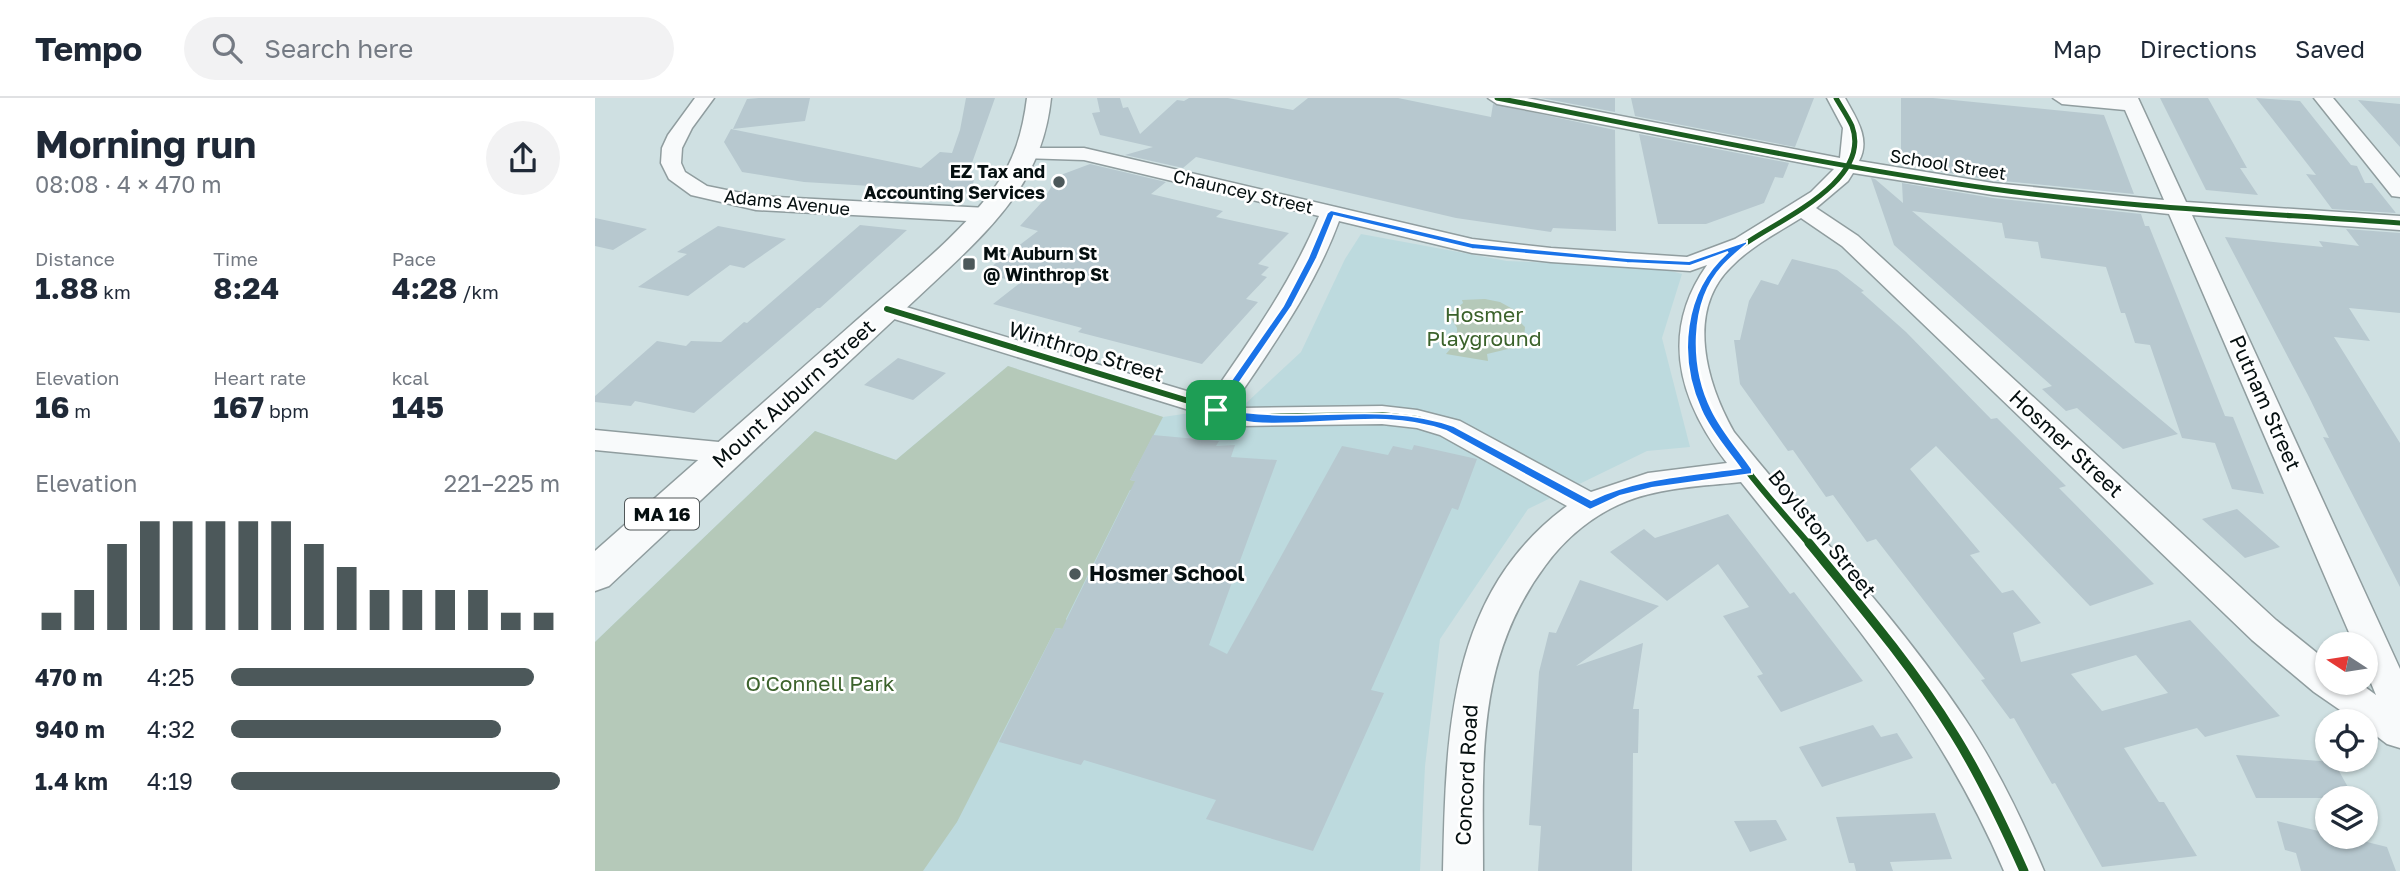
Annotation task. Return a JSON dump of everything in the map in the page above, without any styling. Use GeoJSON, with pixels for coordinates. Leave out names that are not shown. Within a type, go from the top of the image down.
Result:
{"type":"FeatureCollection","features":[{"type":"Feature","properties":{"kind":"main road","name":"Mount Auburn Street"},"geometry":{"type":"LineString","coordinates":[[595,575],[987,215],[1016,180],[1029,153],[1037,125],[1039,98]]}},
{"type":"Feature","properties":{"kind":"street","name":"School Street"},"geometry":{"type":"LineString","coordinates":[[1497,98],[1848,165],[2005,190],[2180,209],[2400,223]]}},
{"type":"Feature","properties":{"kind":"street"},"geometry":{"type":"LineString","coordinates":[[1836,98],[1852,130],[1853,141],[1848,165]]}},
{"type":"Feature","properties":{"kind":"street"},"geometry":{"type":"LineString","coordinates":[[2062,98],[2131,101]]}},
{"type":"Feature","properties":{"kind":"street"},"geometry":{"type":"LineString","coordinates":[[2322,98],[2400,191]]}},
{"type":"Feature","properties":{"kind":"street","name":"Adams Avenue"},"geometry":{"type":"LineString","coordinates":[[698,99],[672,148],[671,160],[682,181],[694,189],[731,200],[756,203],[987,215]]}},
{"type":"Feature","properties":{"kind":"street","name":"Putnam Street"},"geometry":{"type":"LineString","coordinates":[[2131,101],[2400,708]]}},
{"type":"Feature","properties":{"kind":"street","name":"Chauncey Street"},"geometry":{"type":"LineString","coordinates":[[1029,153],[1084,154],[1472,246],[1627,261],[1690,264],[1744,242]]}},
{"type":"Feature","properties":{"kind":"street","name":"Boylston Street"},"geometry":{"type":"LineString","coordinates":[[1848,165],[1831,188],[1803,209],[1744,242],[1719,264],[1697,305],[1691,338],[1697,387],[1707,413],[1748,471],[1910,669],[1943,716],[2001,818],[2024,871]]}},
{"type":"Feature","properties":{"kind":"street","name":"Hosmer Street"},"geometry":{"type":"LineString","coordinates":[[1803,209],[1850,241],[2264,630],[2315,671]]}},
{"type":"Feature","properties":{"kind":"street"},"geometry":{"type":"LineString","coordinates":[[1216,410],[1287,306],[1313,258],[1331,213]]}},
{"type":"Feature","properties":{"kind":"street","name":"Winthrop Street"},"geometry":{"type":"LineString","coordinates":[[887,309],[1253,419],[1383,415],[1433,422],[1450,428],[1590,505]]}},
{"type":"Feature","properties":{"kind":"street"},"geometry":{"type":"LineString","coordinates":[[595,440],[729,453]]}},
{"type":"Feature","properties":{"kind":"street","name":"Concord Road"},"geometry":{"type":"LineString","coordinates":[[1463,871],[1468,705],[1477,661],[1492,621],[1509,589],[1555,532],[1590,505],[1617,492],[1652,484],[1748,471]]}},
{"type":"Feature","properties":{"kind":"street","name":"Hosmer Street"},"geometry":{"type":"LineString","coordinates":[[2347,695],[2400,732]]}},
{"type":"Feature","properties":{"kind":"shaded area","name":"Hosmer School"},"geometry":{"type":"Polygon","coordinates":[[[1361,234],[1507,261],[1656,267],[1682,274],[1662,338],[1690,447],[1647,451],[1528,509],[1440,639],[1425,766],[1420,871],[595,871],[595,642],[815,431],[896,460],[1008,366],[1163,417],[1244,405],[1301,352],[1345,259],[1361,234]]]}},
{"type":"Feature","properties":{"kind":"green space","name":"Hosmer Playground"},"geometry":{"type":"Polygon","coordinates":[[[1485,299],[1500,302],[1520,313],[1515,317],[1525,327],[1524,339],[1512,348],[1487,354],[1488,361],[1446,354],[1457,341],[1457,328],[1451,318],[1452,312],[1463,303],[1462,300],[1485,299]]]}},
{"type":"Feature","properties":{"kind":"green space","name":"O'Connell Park"},"geometry":{"type":"Polygon","coordinates":[[[1008,366],[1163,417],[1130,480],[1147,483],[1143,491],[1130,490],[1066,619],[1070,630],[1056,628],[957,822],[923,871],[595,871],[595,642],[815,431],[896,460],[1008,366]]]}},
{"type":"Feature","properties":{"kind":"building"},"geometry":{"type":"Polygon","coordinates":[[[810,98],[805,121],[733,129],[747,99],[810,98]]]}},
{"type":"Feature","properties":{"kind":"building"},"geometry":{"type":"Polygon","coordinates":[[[966,98],[995,98],[967,177],[974,178],[972,192],[804,182],[742,172],[724,142],[731,129],[921,168],[940,152],[952,153],[966,98]]]}},
{"type":"Feature","properties":{"kind":"building"},"geometry":{"type":"Polygon","coordinates":[[[1097,98],[1120,98],[1123,108],[1128,107],[1140,134],[1177,100],[1184,101],[1189,98],[1228,98],[1293,110],[1308,98],[1398,98],[1491,117],[1493,104],[1615,130],[1616,231],[1553,228],[1551,232],[1456,218],[1196,157],[1183,168],[1125,155],[1153,147],[1100,135],[1092,113],[1100,112],[1097,98]]]}},
{"type":"Feature","properties":{"kind":"building"},"geometry":{"type":"Polygon","coordinates":[[[1541,98],[1615,98],[1615,112],[1541,98]]]}},
{"type":"Feature","properties":{"kind":"building"},"geometry":{"type":"Polygon","coordinates":[[[1631,98],[1814,98],[1795,147],[1635,116],[1631,98]]]}},
{"type":"Feature","properties":{"kind":"building"},"geometry":{"type":"Polygon","coordinates":[[[1901,98],[1933,98],[2104,115],[2134,194],[1993,180],[1901,165],[1901,98]]]}},
{"type":"Feature","properties":{"kind":"building"},"geometry":{"type":"Polygon","coordinates":[[[2160,98],[2208,98],[2247,168],[2240,168],[2258,195],[2206,190],[2160,98]]]}},
{"type":"Feature","properties":{"kind":"building"},"geometry":{"type":"Polygon","coordinates":[[[2256,98],[2300,101],[2351,165],[2357,166],[2365,183],[2372,183],[2396,213],[2332,209],[2306,174],[2316,175],[2256,98]]]}},
{"type":"Feature","properties":{"kind":"building"},"geometry":{"type":"Polygon","coordinates":[[[2358,100],[2400,104],[2400,147],[2377,121],[2358,100]]]}},
{"type":"Feature","properties":{"kind":"building"},"geometry":{"type":"Polygon","coordinates":[[[1639,134],[1789,163],[1783,178],[1775,177],[1764,203],[1706,224],[1658,224],[1639,134]]]}},
{"type":"Feature","properties":{"kind":"building"},"geometry":{"type":"Polygon","coordinates":[[[1090,164],[1166,182],[1151,194],[1223,211],[1216,217],[1289,233],[1258,264],[1269,267],[1261,275],[1267,277],[1246,299],[1258,302],[1202,364],[1078,332],[1082,328],[993,304],[1020,283],[983,273],[1038,231],[1020,226],[1042,202],[1058,176],[1090,164]]]}},
{"type":"Feature","properties":{"kind":"building"},"geometry":{"type":"Polygon","coordinates":[[[1871,178],[1903,203],[1902,183],[1993,198],[2141,214],[2145,226],[2149,226],[2225,416],[2233,417],[2264,494],[2232,489],[2215,443],[2182,438],[2150,345],[2135,343],[2125,313],[2121,313],[2106,267],[2041,258],[2038,242],[2005,238],[2002,223],[1912,211],[2178,434],[2123,449],[2077,408],[2066,411],[2042,389],[2052,386],[1894,245],[1871,178]]]}},
{"type":"Feature","properties":{"kind":"building"},"geometry":{"type":"Polygon","coordinates":[[[595,218],[647,229],[613,250],[595,246],[595,218]]]}},
{"type":"Feature","properties":{"kind":"building"},"geometry":{"type":"Polygon","coordinates":[[[860,225],[907,230],[820,308],[694,413],[635,401],[631,406],[595,402],[595,396],[657,341],[686,346],[691,341],[721,342],[744,322],[747,323],[860,225]]]}},
{"type":"Feature","properties":{"kind":"building"},"geometry":{"type":"Polygon","coordinates":[[[718,226],[786,239],[744,268],[730,265],[688,296],[638,287],[687,254],[677,252],[718,226]]]}},
{"type":"Feature","properties":{"kind":"building"},"geometry":{"type":"Polygon","coordinates":[[[2346,229],[2400,233],[2400,313],[2349,308],[2370,341],[2334,337],[2400,443],[2400,587],[2323,437],[2329,438],[2309,397],[2225,237],[2323,247],[2319,241],[2359,246],[2346,229]]]}},
{"type":"Feature","properties":{"kind":"building"},"geometry":{"type":"Polygon","coordinates":[[[1792,259],[1837,270],[1864,291],[1861,292],[1906,332],[1991,419],[1997,418],[2066,486],[2059,488],[2154,584],[2090,606],[1936,446],[1910,469],[1980,552],[1970,555],[2002,593],[2013,590],[2041,623],[2013,633],[2021,662],[2190,620],[2280,716],[2205,737],[2197,728],[2124,748],[2159,802],[2164,802],[2197,856],[2102,867],[2055,783],[2052,784],[2014,718],[2010,719],[1981,680],[1985,679],[1876,539],[1867,542],[1833,495],[1826,497],[1793,450],[1788,451],[1740,384],[1734,340],[1740,340],[1749,301],[1761,280],[1778,285],[1792,259]],[[2136,655],[2071,674],[2102,711],[2168,693],[2136,655]]]}},
{"type":"Feature","properties":{"kind":"building"},"geometry":{"type":"Polygon","coordinates":[[[898,358],[946,373],[913,400],[864,385],[898,358]]]}},
{"type":"Feature","properties":{"kind":"building"},"geometry":{"type":"Polygon","coordinates":[[[1153,435],[1219,441],[1216,446],[1235,445],[1231,457],[1277,460],[1209,645],[1227,654],[1342,446],[1388,455],[1393,446],[1412,450],[1414,445],[1477,459],[1458,510],[1452,508],[1371,690],[1384,693],[1313,851],[1206,819],[1216,800],[1084,760],[1081,765],[999,742],[1056,628],[1062,629],[1135,481],[1130,480],[1153,435]]]}},
{"type":"Feature","properties":{"kind":"building"},"geometry":{"type":"Polygon","coordinates":[[[2237,509],[2280,547],[2245,558],[2202,519],[2237,509]]]}},
{"type":"Feature","properties":{"kind":"building"},"geometry":{"type":"Polygon","coordinates":[[[1728,514],[1790,594],[1794,592],[1863,681],[1781,712],[1757,676],[1763,674],[1723,616],[1749,607],[1718,564],[1667,601],[1610,552],[1644,529],[1655,538],[1728,514]]]}},
{"type":"Feature","properties":{"kind":"building"},"geometry":{"type":"Polygon","coordinates":[[[1580,580],[1659,606],[1576,666],[1643,643],[1633,709],[1639,709],[1638,753],[1633,753],[1632,871],[1538,871],[1541,826],[1529,825],[1539,672],[1549,632],[1556,633],[1580,580]]]}},
{"type":"Feature","properties":{"kind":"building"},"geometry":{"type":"Polygon","coordinates":[[[1873,725],[1881,737],[1897,733],[1913,758],[1822,787],[1799,747],[1873,725]]]}},
{"type":"Feature","properties":{"kind":"building"},"geometry":{"type":"Polygon","coordinates":[[[2236,755],[2315,761],[2315,772],[2340,772],[2347,786],[2315,786],[2315,798],[2256,798],[2236,755]]]}},
{"type":"Feature","properties":{"kind":"building"},"geometry":{"type":"Polygon","coordinates":[[[1935,813],[1952,859],[1890,862],[1893,871],[1856,871],[1854,863],[1849,863],[1836,817],[1935,813]]]}},
{"type":"Feature","properties":{"kind":"building"},"geometry":{"type":"Polygon","coordinates":[[[1776,820],[1787,840],[1750,852],[1734,821],[1776,820]]]}},
{"type":"Feature","properties":{"kind":"building"},"geometry":{"type":"Polygon","coordinates":[[[2277,821],[2315,830],[2315,849],[2378,849],[2378,845],[2387,847],[2396,871],[2301,871],[2296,853],[2285,850],[2277,821]]]}},
{"type":"Feature","properties":{"kind":"cycle path"},"geometry":{"type":"LineString","coordinates":[[1497,98],[1807,158],[1993,189],[2145,205],[2400,223]]}},
{"type":"Feature","properties":{"kind":"cycle path"},"geometry":{"type":"LineString","coordinates":[[1836,98],[1853,128],[1853,154],[1840,177],[1819,196],[1739,247],[1720,264],[1696,306],[1692,328],[1695,373],[1702,395],[1723,438],[1890,643],[1942,715],[1987,791],[2024,871]]}},
{"type":"Feature","properties":{"kind":"cycle path"},"geometry":{"type":"LineString","coordinates":[[887,309],[1241,417],[1382,415],[1417,419],[1450,428],[1590,505]]}},
{"type":"Feature","properties":{"kind":"place","name":"EZ Tax and Accounting Services"},"geometry":{"type":"Point","coordinates":[1059,182]}},
{"type":"Feature","properties":{"kind":"place","name":"Mt Auburn St @ Winthrop St"},"geometry":{"type":"Point","coordinates":[969,264]}},
{"type":"Feature","properties":{"kind":"place","name":"Hosmer School"},"geometry":{"type":"Point","coordinates":[1075,574]}},
{"type":"Feature","properties":{"kind":"route"},"geometry":{"type":"LineString","coordinates":[[1331,213],[1472,246],[1627,261],[1690,264],[1744,242],[1719,264],[1700,295],[1691,338],[1697,387],[1707,413],[1748,471],[1652,484],[1617,492],[1590,505],[1450,428],[1433,422],[1383,415],[1253,419],[1216,410],[1302,282],[1331,213]]}}]}
